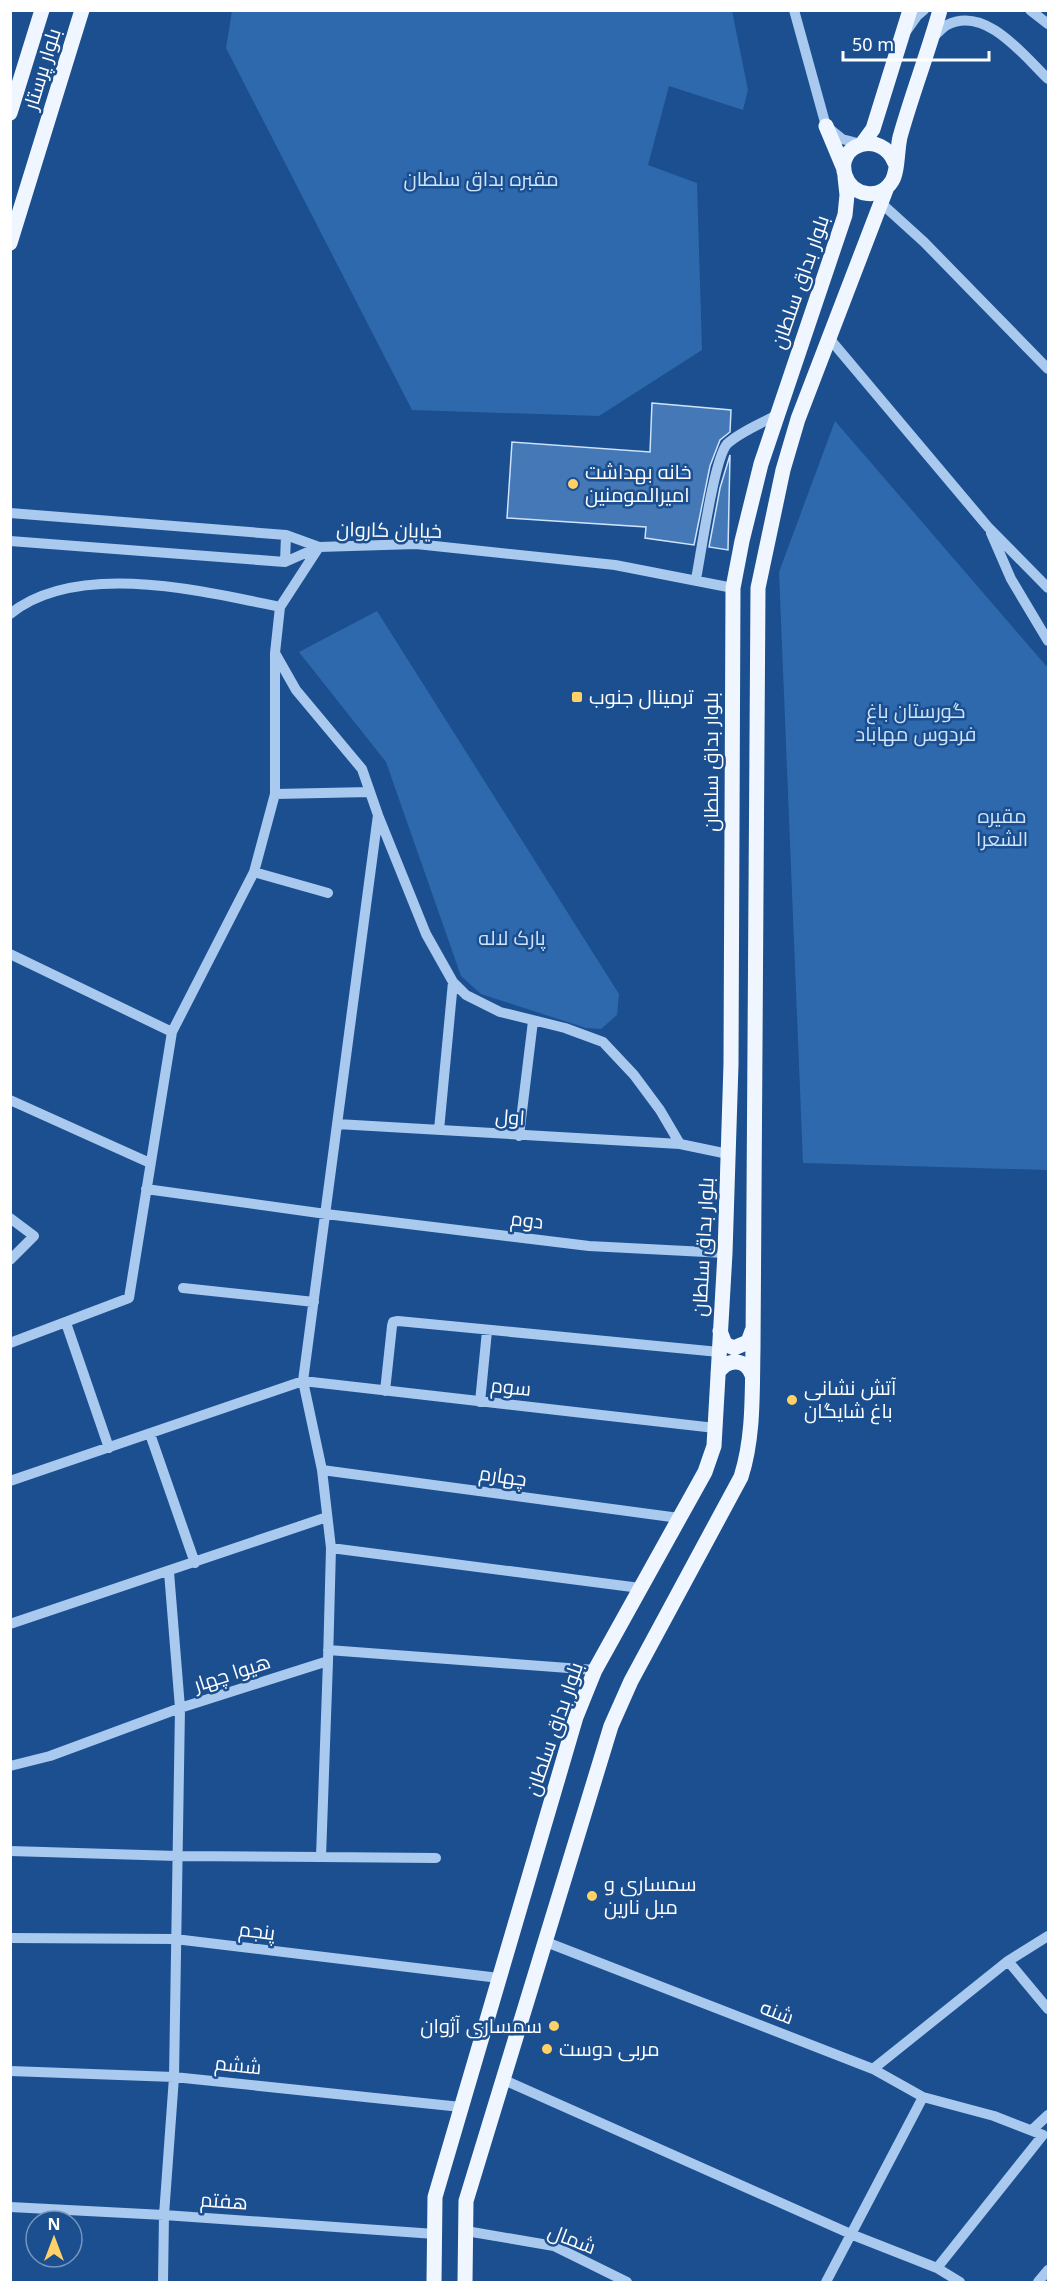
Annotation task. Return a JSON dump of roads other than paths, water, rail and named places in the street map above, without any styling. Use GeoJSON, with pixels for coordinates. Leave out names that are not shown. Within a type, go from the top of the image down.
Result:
{"type":"FeatureCollection","features":[{"type":"Feature","properties":{"kind":"main road"},"geometry":{"type":"LineString","coordinates":[[10,113],[42,10]]}},
{"type":"Feature","properties":{"kind":"main road","name":"بلوار پرستار"},"geometry":{"type":"LineString","coordinates":[[10,243],[82,10]]}},
{"type":"Feature","properties":{"kind":"main road"},"geometry":{"type":"LineString","coordinates":[[845,173],[849,153],[862,144],[873,129],[910,10]]}},
{"type":"Feature","properties":{"kind":"main road"},"geometry":{"type":"LineString","coordinates":[[465,2283],[466,2201],[611,1726],[619,1705],[741,1477],[749,1441],[753,1330],[758,588],[783,470],[798,419],[887,187],[893,180],[905,120],[940,10]]}},
{"type":"Feature","properties":{"kind":"main road"},"geometry":{"type":"LineString","coordinates":[[826,126],[849,184],[864,193],[872,194],[887,187]]}},
{"type":"Feature","properties":{"kind":"main road"},"geometry":{"type":"LineString","coordinates":[[862,144],[879,144],[892,155],[895,163]]}},
{"type":"Feature","properties":{"kind":"main road","name":"بلوار بداق سلطان"},"geometry":{"type":"LineString","coordinates":[[434,2283],[435,2196],[576,1717],[595,1670],[711,1459],[715,1428],[729,1154],[733,588],[760,464],[843,224],[847,195],[845,173]]}},
{"type":"Feature","properties":{"kind":"main road"},"geometry":{"type":"LineString","coordinates":[[720,1331],[725,1344],[735,1348],[748,1342],[753,1330]]}},
{"type":"Feature","properties":{"kind":"main road"},"geometry":{"type":"LineString","coordinates":[[718,1373],[725,1364],[736,1361],[746,1365],[752,1375]]}},
{"type":"Feature","properties":{"kind":"street"},"geometry":{"type":"LineString","coordinates":[[794,10],[826,126],[842,139],[862,144]]}},
{"type":"Feature","properties":{"kind":"street"},"geometry":{"type":"LineString","coordinates":[[903,35],[924,10]]}},
{"type":"Feature","properties":{"kind":"street"},"geometry":{"type":"LineString","coordinates":[[1030,10],[1048,24]]}},
{"type":"Feature","properties":{"kind":"street"},"geometry":{"type":"LineString","coordinates":[[932,38],[947,25],[961,21],[983,23],[1000,33],[1048,80]]}},
{"type":"Feature","properties":{"kind":"street"},"geometry":{"type":"LineString","coordinates":[[881,203],[924,242],[1048,369]]}},
{"type":"Feature","properties":{"kind":"street"},"geometry":{"type":"LineString","coordinates":[[829,338],[988,527],[1048,588]]}},
{"type":"Feature","properties":{"kind":"street"},"geometry":{"type":"LineString","coordinates":[[696,579],[722,452],[736,437],[775,416]]}},
{"type":"Feature","properties":{"kind":"street"},"geometry":{"type":"LineString","coordinates":[[10,513],[286,535],[319,547]]}},
{"type":"Feature","properties":{"kind":"street"},"geometry":{"type":"LineString","coordinates":[[988,527],[1011,579],[1048,641]]}},
{"type":"Feature","properties":{"kind":"street"},"geometry":{"type":"LineString","coordinates":[[285,562],[286,535]]}},
{"type":"Feature","properties":{"kind":"street"},"geometry":{"type":"LineString","coordinates":[[10,542],[285,562],[319,547]]}},
{"type":"Feature","properties":{"kind":"street","name":"خیابان کاروان"},"geometry":{"type":"LineString","coordinates":[[280,607],[319,547],[416,544],[615,565],[733,588]]}},
{"type":"Feature","properties":{"kind":"street"},"geometry":{"type":"LineString","coordinates":[[10,614],[22,604],[62,590],[111,583],[164,586],[280,607],[275,653],[275,794],[254,872],[172,1032],[129,1298],[10,1343]]}},
{"type":"Feature","properties":{"kind":"street"},"geometry":{"type":"LineString","coordinates":[[275,653],[296,690],[362,769],[378,816],[426,934],[453,982],[466,995],[500,1012],[565,1028],[603,1042],[647,1092],[680,1144]]}},
{"type":"Feature","properties":{"kind":"street"},"geometry":{"type":"LineString","coordinates":[[275,794],[370,792]]}},
{"type":"Feature","properties":{"kind":"street"},"geometry":{"type":"LineString","coordinates":[[321,1857],[331,1548],[322,1470],[303,1381],[378,816]]}},
{"type":"Feature","properties":{"kind":"street"},"geometry":{"type":"LineString","coordinates":[[254,872],[328,892]]}},
{"type":"Feature","properties":{"kind":"street"},"geometry":{"type":"LineString","coordinates":[[10,954],[172,1032]]}},
{"type":"Feature","properties":{"kind":"street"},"geometry":{"type":"LineString","coordinates":[[439,1130],[453,982]]}},
{"type":"Feature","properties":{"kind":"street"},"geometry":{"type":"LineString","coordinates":[[519,1136],[533,1021]]}},
{"type":"Feature","properties":{"kind":"street"},"geometry":{"type":"LineString","coordinates":[[10,1100],[150,1163]]}},
{"type":"Feature","properties":{"kind":"street","name":"اول"},"geometry":{"type":"LineString","coordinates":[[337,1124],[680,1144],[729,1154]]}},
{"type":"Feature","properties":{"kind":"street","name":"دوم"},"geometry":{"type":"LineString","coordinates":[[146,1188],[326,1214],[589,1245],[725,1253]]}},
{"type":"Feature","properties":{"kind":"street"},"geometry":{"type":"LineString","coordinates":[[10,1218],[33,1236],[10,1260]]}},
{"type":"Feature","properties":{"kind":"street"},"geometry":{"type":"LineString","coordinates":[[183,1288],[314,1302]]}},
{"type":"Feature","properties":{"kind":"street"},"geometry":{"type":"LineString","coordinates":[[385,1391],[393,1322],[719,1352]]}},
{"type":"Feature","properties":{"kind":"street"},"geometry":{"type":"LineString","coordinates":[[66,1323],[109,1448]]}},
{"type":"Feature","properties":{"kind":"street"},"geometry":{"type":"LineString","coordinates":[[480,1402],[487,1331]]}},
{"type":"Feature","properties":{"kind":"street"},"geometry":{"type":"LineString","coordinates":[[10,1481],[303,1381]]}},
{"type":"Feature","properties":{"kind":"street","name":"سوم"},"geometry":{"type":"LineString","coordinates":[[303,1381],[715,1428]]}},
{"type":"Feature","properties":{"kind":"street"},"geometry":{"type":"LineString","coordinates":[[150,1434],[195,1563]]}},
{"type":"Feature","properties":{"kind":"street","name":"چهارم"},"geometry":{"type":"LineString","coordinates":[[322,1470],[679,1518]]}},
{"type":"Feature","properties":{"kind":"street"},"geometry":{"type":"LineString","coordinates":[[10,1624],[327,1517]]}},
{"type":"Feature","properties":{"kind":"street"},"geometry":{"type":"LineString","coordinates":[[331,1548],[640,1588]]}},
{"type":"Feature","properties":{"kind":"street"},"geometry":{"type":"LineString","coordinates":[[164,2283],[164,2215],[174,2077],[180,1708],[169,1572]]}},
{"type":"Feature","properties":{"kind":"street"},"geometry":{"type":"LineString","coordinates":[[328,1655],[595,1670]]}},
{"type":"Feature","properties":{"kind":"street","name":"هیوا چهار"},"geometry":{"type":"LineString","coordinates":[[10,1766],[50,1756],[328,1655]]}},
{"type":"Feature","properties":{"kind":"street"},"geometry":{"type":"LineString","coordinates":[[10,1851],[177,1856],[436,1858]]}},
{"type":"Feature","properties":{"kind":"street"},"geometry":{"type":"LineString","coordinates":[[873,2069],[1008,1961],[1048,1936]]}},
{"type":"Feature","properties":{"kind":"street","name":"پنجم"},"geometry":{"type":"LineString","coordinates":[[10,1938],[175,1939],[499,1978]]}},
{"type":"Feature","properties":{"kind":"street","name":"شنه"},"geometry":{"type":"LineString","coordinates":[[546,1942],[873,2069],[923,2097],[993,2116],[1046,2137]]}},
{"type":"Feature","properties":{"kind":"street"},"geometry":{"type":"LineString","coordinates":[[1008,1961],[1048,2009]]}},
{"type":"Feature","properties":{"kind":"street","name":"ششم"},"geometry":{"type":"LineString","coordinates":[[10,2071],[174,2077],[461,2107]]}},
{"type":"Feature","properties":{"kind":"street"},"geometry":{"type":"LineString","coordinates":[[504,2080],[853,2235],[937,2268],[960,2283]]}},
{"type":"Feature","properties":{"kind":"street"},"geometry":{"type":"LineString","coordinates":[[826,2283],[923,2097]]}},
{"type":"Feature","properties":{"kind":"street"},"geometry":{"type":"LineString","coordinates":[[1032,2130],[1048,2115]]}},
{"type":"Feature","properties":{"kind":"street"},"geometry":{"type":"LineString","coordinates":[[937,2268],[1046,2137]]}},
{"type":"Feature","properties":{"kind":"street","name":"هفتم"},"geometry":{"type":"LineString","coordinates":[[10,2207],[435,2234]]}},
{"type":"Feature","properties":{"kind":"street","name":"شمال"},"geometry":{"type":"LineString","coordinates":[[466,2232],[554,2246],[627,2283]]}},
{"type":"Feature","properties":{"kind":"street"},"geometry":{"type":"LineString","coordinates":[[1038,2283],[1048,2270]]}},
{"type":"Feature","properties":{"kind":"place","name":"خانه بهداشت امیرالمومنین"},"geometry":{"type":"Point","coordinates":[573,484]}},
{"type":"Feature","properties":{"kind":"place","name":"ترمینال جنوب"},"geometry":{"type":"Point","coordinates":[577,697]}},
{"type":"Feature","properties":{"kind":"place","name":"آتش نشانی باغ شایگان"},"geometry":{"type":"Point","coordinates":[792,1400]}},
{"type":"Feature","properties":{"kind":"place","name":"سمساری و مبل نارین"},"geometry":{"type":"Point","coordinates":[592,1896]}},
{"type":"Feature","properties":{"kind":"place","name":"سمساری آژوان"},"geometry":{"type":"Point","coordinates":[554,2026]}},
{"type":"Feature","properties":{"kind":"place","name":"مربی دوست"},"geometry":{"type":"Point","coordinates":[547,2049]}},
{"type":"Feature","properties":{"kind":"park label","name":"مقبره بداق سلطان"},"geometry":{"type":"Point","coordinates":[481,179]}},
{"type":"Feature","properties":{"kind":"park label","name":"گورستان باغ فردوس مهاباد"},"geometry":{"type":"Point","coordinates":[916,722]}},
{"type":"Feature","properties":{"kind":"park label","name":"مقیره الشعرا"},"geometry":{"type":"Point","coordinates":[1002,828]}},
{"type":"Feature","properties":{"kind":"park label","name":"پارک لاله"},"geometry":{"type":"Point","coordinates":[512,938]}}]}
